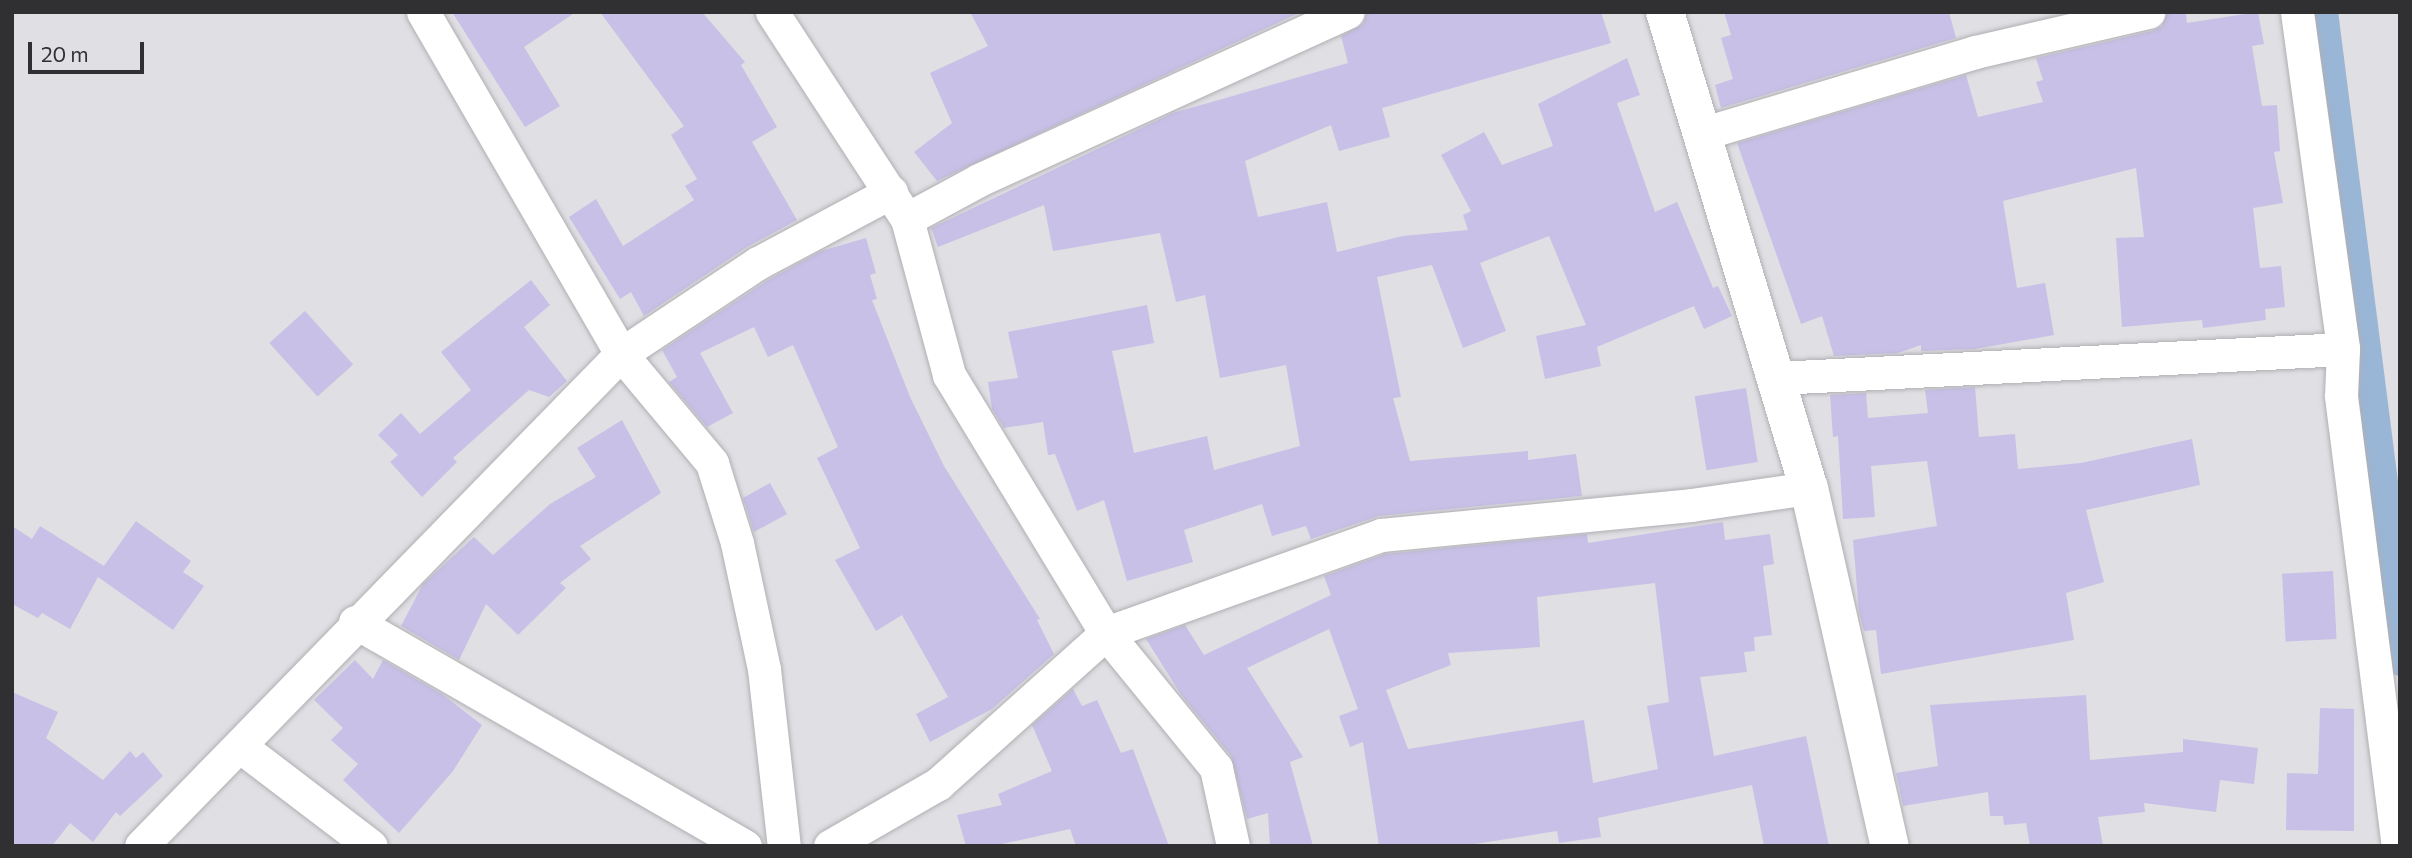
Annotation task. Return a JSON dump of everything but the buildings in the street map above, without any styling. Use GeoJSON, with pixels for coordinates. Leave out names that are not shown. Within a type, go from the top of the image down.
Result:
{"type":"FeatureCollection","features":[{"type":"Feature","properties":{"kind":"street"},"geometry":{"type":"LineString","coordinates":[[423,12],[621,354],[712,463],[737,543],[764,669],[784,846]]}},
{"type":"Feature","properties":{"kind":"street"},"geometry":{"type":"LineString","coordinates":[[141,846],[241,747],[355,622],[621,354],[758,263],[899,206],[979,180],[1286,24],[1348,12]]}},
{"type":"Feature","properties":{"kind":"street"},"geometry":{"type":"LineString","coordinates":[[1665,12],[1704,132],[1809,488],[1890,846]]}},
{"type":"Feature","properties":{"kind":"street"},"geometry":{"type":"LineString","coordinates":[[1704,132],[1975,52],[2148,12]]}},
{"type":"Feature","properties":{"kind":"street"},"geometry":{"type":"LineString","coordinates":[[2297,12],[2343,349],[2342,396],[2398,846]]}},
{"type":"Feature","properties":{"kind":"street"},"geometry":{"type":"LineString","coordinates":[[789,18],[899,206],[949,375],[1106,633],[1216,768],[1233,846]]}},
{"type":"Feature","properties":{"kind":"street"},"geometry":{"type":"LineString","coordinates":[[1777,378],[2343,349]]}},
{"type":"Feature","properties":{"kind":"street"},"geometry":{"type":"LineString","coordinates":[[830,846],[938,785],[1106,633],[1381,535],[1691,505],[1809,488]]}},
{"type":"Feature","properties":{"kind":"street"},"geometry":{"type":"LineString","coordinates":[[355,622],[744,846]]}},
{"type":"Feature","properties":{"kind":"street"},"geometry":{"type":"LineString","coordinates":[[241,747],[371,846]]}},
{"type":"Feature","properties":{"kind":"waterway"},"geometry":{"type":"LineString","coordinates":[[2318,12],[2400,656]]}}]}
